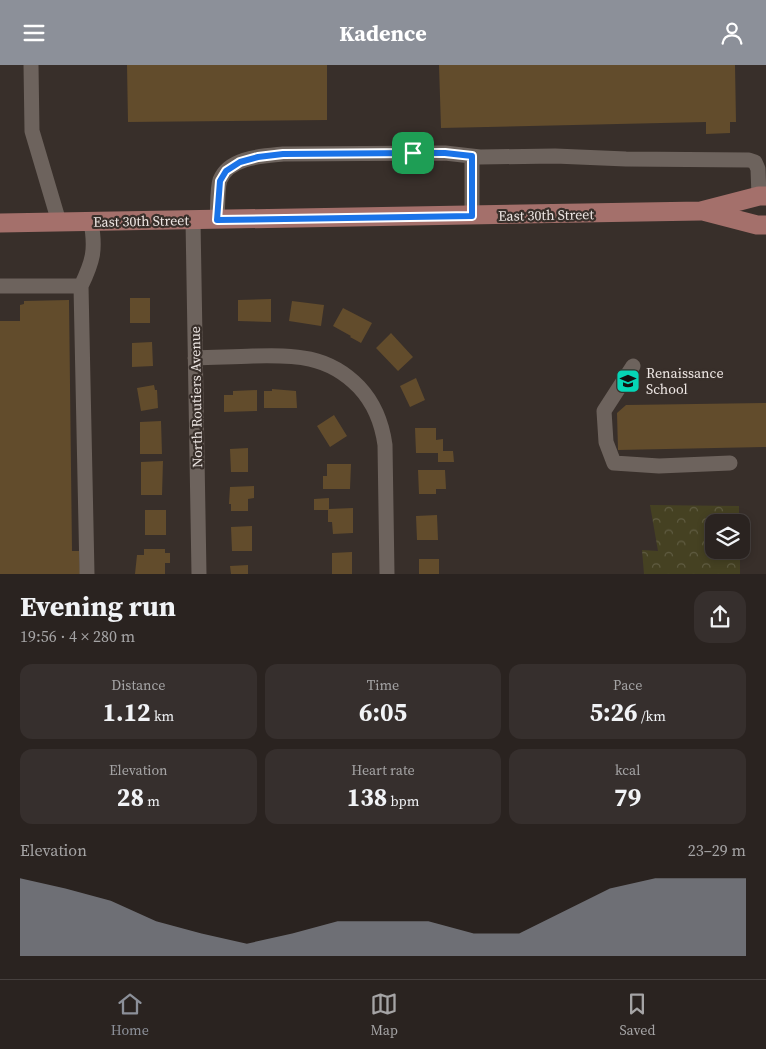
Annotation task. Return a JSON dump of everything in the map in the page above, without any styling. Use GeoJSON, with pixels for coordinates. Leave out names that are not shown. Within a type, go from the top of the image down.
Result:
{"type":"FeatureCollection","features":[{"type":"Feature","properties":{"kind":"main road","name":"East 30th Street"},"geometry":{"type":"LineString","coordinates":[[0,223],[701,211],[762,196]]}},
{"type":"Feature","properties":{"kind":"main road","name":"East 30th Street"},"geometry":{"type":"LineString","coordinates":[[701,211],[757,225],[766,225]]}},
{"type":"Feature","properties":{"kind":"street"},"geometry":{"type":"LineString","coordinates":[[31,65],[32,131],[59,222]]}},
{"type":"Feature","properties":{"kind":"street"},"geometry":{"type":"LineString","coordinates":[[217,220],[220,181],[226,171],[240,162],[258,157],[283,154],[437,153],[472,156],[749,160],[755,162],[758,169],[762,196]]}},
{"type":"Feature","properties":{"kind":"street"},"geometry":{"type":"LineString","coordinates":[[472,156],[472,216]]}},
{"type":"Feature","properties":{"kind":"street","name":"North Routiers Avenue"},"geometry":{"type":"LineString","coordinates":[[193,220],[199,574]]}},
{"type":"Feature","properties":{"kind":"street"},"geometry":{"type":"LineString","coordinates":[[87,574],[81,286],[91,265],[94,241],[91,222]]}},
{"type":"Feature","properties":{"kind":"street"},"geometry":{"type":"LineString","coordinates":[[0,286],[81,286]]}},
{"type":"Feature","properties":{"kind":"street"},"geometry":{"type":"LineString","coordinates":[[195,358],[286,355],[313,359],[337,369],[353,381],[362,391],[376,414],[384,439],[387,574]]}},
{"type":"Feature","properties":{"kind":"street"},"geometry":{"type":"LineString","coordinates":[[633,366],[604,411],[606,441],[614,463],[659,466],[730,463]]}},
{"type":"Feature","properties":{"kind":"green space"},"geometry":{"type":"Polygon","coordinates":[[[650,505],[739,506],[739,514],[705,514],[705,559],[740,559],[740,574],[644,574],[642,550],[658,551],[650,505]]]}},
{"type":"Feature","properties":{"kind":"building"},"geometry":{"type":"Polygon","coordinates":[[[127,65],[327,65],[327,120],[128,122],[127,65]]]}},
{"type":"Feature","properties":{"kind":"building"},"geometry":{"type":"Polygon","coordinates":[[[439,65],[735,65],[736,122],[730,122],[730,133],[706,134],[706,122],[441,128],[439,65]]]}},
{"type":"Feature","properties":{"kind":"building"},"geometry":{"type":"Polygon","coordinates":[[[130,298],[150,298],[150,323],[130,323],[130,298]]]}},
{"type":"Feature","properties":{"kind":"building"},"geometry":{"type":"Polygon","coordinates":[[[271,299],[271,322],[238,321],[238,300],[271,299]]]}},
{"type":"Feature","properties":{"kind":"building"},"geometry":{"type":"Polygon","coordinates":[[[69,300],[72,551],[79,551],[80,574],[0,574],[0,321],[20,321],[20,305],[24,304],[24,301],[69,300]]]}},
{"type":"Feature","properties":{"kind":"building"},"geometry":{"type":"Polygon","coordinates":[[[292,301],[324,305],[321,326],[289,321],[292,301]]]}},
{"type":"Feature","properties":{"kind":"building"},"geometry":{"type":"Polygon","coordinates":[[[343,308],[372,323],[361,343],[333,326],[343,308]]]}},
{"type":"Feature","properties":{"kind":"building"},"geometry":{"type":"Polygon","coordinates":[[[391,333],[413,357],[398,371],[376,348],[391,333]]]}},
{"type":"Feature","properties":{"kind":"building"},"geometry":{"type":"Polygon","coordinates":[[[152,342],[153,366],[132,367],[132,343],[152,342]]]}},
{"type":"Feature","properties":{"kind":"building"},"geometry":{"type":"Polygon","coordinates":[[[416,378],[425,400],[410,407],[400,386],[416,378]]]}},
{"type":"Feature","properties":{"kind":"building"},"geometry":{"type":"Polygon","coordinates":[[[154,385],[155,390],[157,390],[158,408],[141,411],[137,388],[154,385]]]}},
{"type":"Feature","properties":{"kind":"building"},"geometry":{"type":"Polygon","coordinates":[[[272,389],[296,391],[297,408],[264,408],[264,391],[272,391],[272,389]]]}},
{"type":"Feature","properties":{"kind":"building"},"geometry":{"type":"Polygon","coordinates":[[[257,390],[257,411],[224,412],[224,395],[233,395],[233,391],[257,390]]]}},
{"type":"Feature","properties":{"kind":"building"},"geometry":{"type":"Polygon","coordinates":[[[766,403],[766,447],[618,450],[617,413],[626,405],[766,403]]]}},
{"type":"Feature","properties":{"kind":"building"},"geometry":{"type":"Polygon","coordinates":[[[334,415],[347,436],[330,447],[317,426],[334,415]]]}},
{"type":"Feature","properties":{"kind":"building"},"geometry":{"type":"Polygon","coordinates":[[[161,421],[162,454],[140,454],[140,422],[161,421]]]}},
{"type":"Feature","properties":{"kind":"building"},"geometry":{"type":"Polygon","coordinates":[[[415,428],[436,428],[436,440],[443,439],[443,451],[453,451],[454,462],[438,462],[438,453],[416,453],[415,428]]]}},
{"type":"Feature","properties":{"kind":"building"},"geometry":{"type":"Polygon","coordinates":[[[248,448],[248,472],[231,472],[230,449],[248,448]]]}},
{"type":"Feature","properties":{"kind":"building"},"geometry":{"type":"Polygon","coordinates":[[[163,461],[162,495],[141,495],[141,462],[163,461]]]}},
{"type":"Feature","properties":{"kind":"building"},"geometry":{"type":"Polygon","coordinates":[[[327,464],[351,464],[350,489],[323,489],[323,476],[327,476],[327,464]]]}},
{"type":"Feature","properties":{"kind":"building"},"geometry":{"type":"Polygon","coordinates":[[[418,470],[445,470],[446,489],[436,489],[436,494],[419,494],[418,470]]]}},
{"type":"Feature","properties":{"kind":"building"},"geometry":{"type":"Polygon","coordinates":[[[254,486],[254,498],[248,499],[248,511],[231,511],[231,504],[229,504],[230,487],[254,486]]]}},
{"type":"Feature","properties":{"kind":"building"},"geometry":{"type":"Polygon","coordinates":[[[329,498],[329,509],[353,508],[353,533],[333,534],[332,522],[328,522],[328,510],[314,510],[314,499],[329,498]]]}},
{"type":"Feature","properties":{"kind":"building"},"geometry":{"type":"Polygon","coordinates":[[[145,510],[166,510],[166,535],[145,535],[145,510]]]}},
{"type":"Feature","properties":{"kind":"building"},"geometry":{"type":"Polygon","coordinates":[[[437,515],[438,540],[417,540],[416,516],[437,515]]]}},
{"type":"Feature","properties":{"kind":"building"},"geometry":{"type":"Polygon","coordinates":[[[252,526],[252,551],[232,551],[231,527],[252,526]]]}},
{"type":"Feature","properties":{"kind":"building"},"geometry":{"type":"Polygon","coordinates":[[[144,549],[165,549],[165,553],[170,553],[170,563],[165,563],[165,574],[135,574],[137,555],[144,555],[144,549]]]}},
{"type":"Feature","properties":{"kind":"building"},"geometry":{"type":"Polygon","coordinates":[[[352,552],[352,574],[332,574],[332,553],[352,552]]]}},
{"type":"Feature","properties":{"kind":"building"},"geometry":{"type":"Polygon","coordinates":[[[419,559],[439,559],[439,574],[419,574],[419,559]]]}},
{"type":"Feature","properties":{"kind":"building"},"geometry":{"type":"Polygon","coordinates":[[[248,565],[248,574],[231,574],[230,566],[248,565]]]}},
{"type":"Feature","properties":{"kind":"place","name":"Renaissance School"},"geometry":{"type":"Point","coordinates":[628,381]}},
{"type":"Feature","properties":{"kind":"route"},"geometry":{"type":"LineString","coordinates":[[413,153],[445,153],[472,156],[472,216],[217,220],[220,181],[226,171],[240,162],[258,157],[283,154],[413,153]]}}]}
